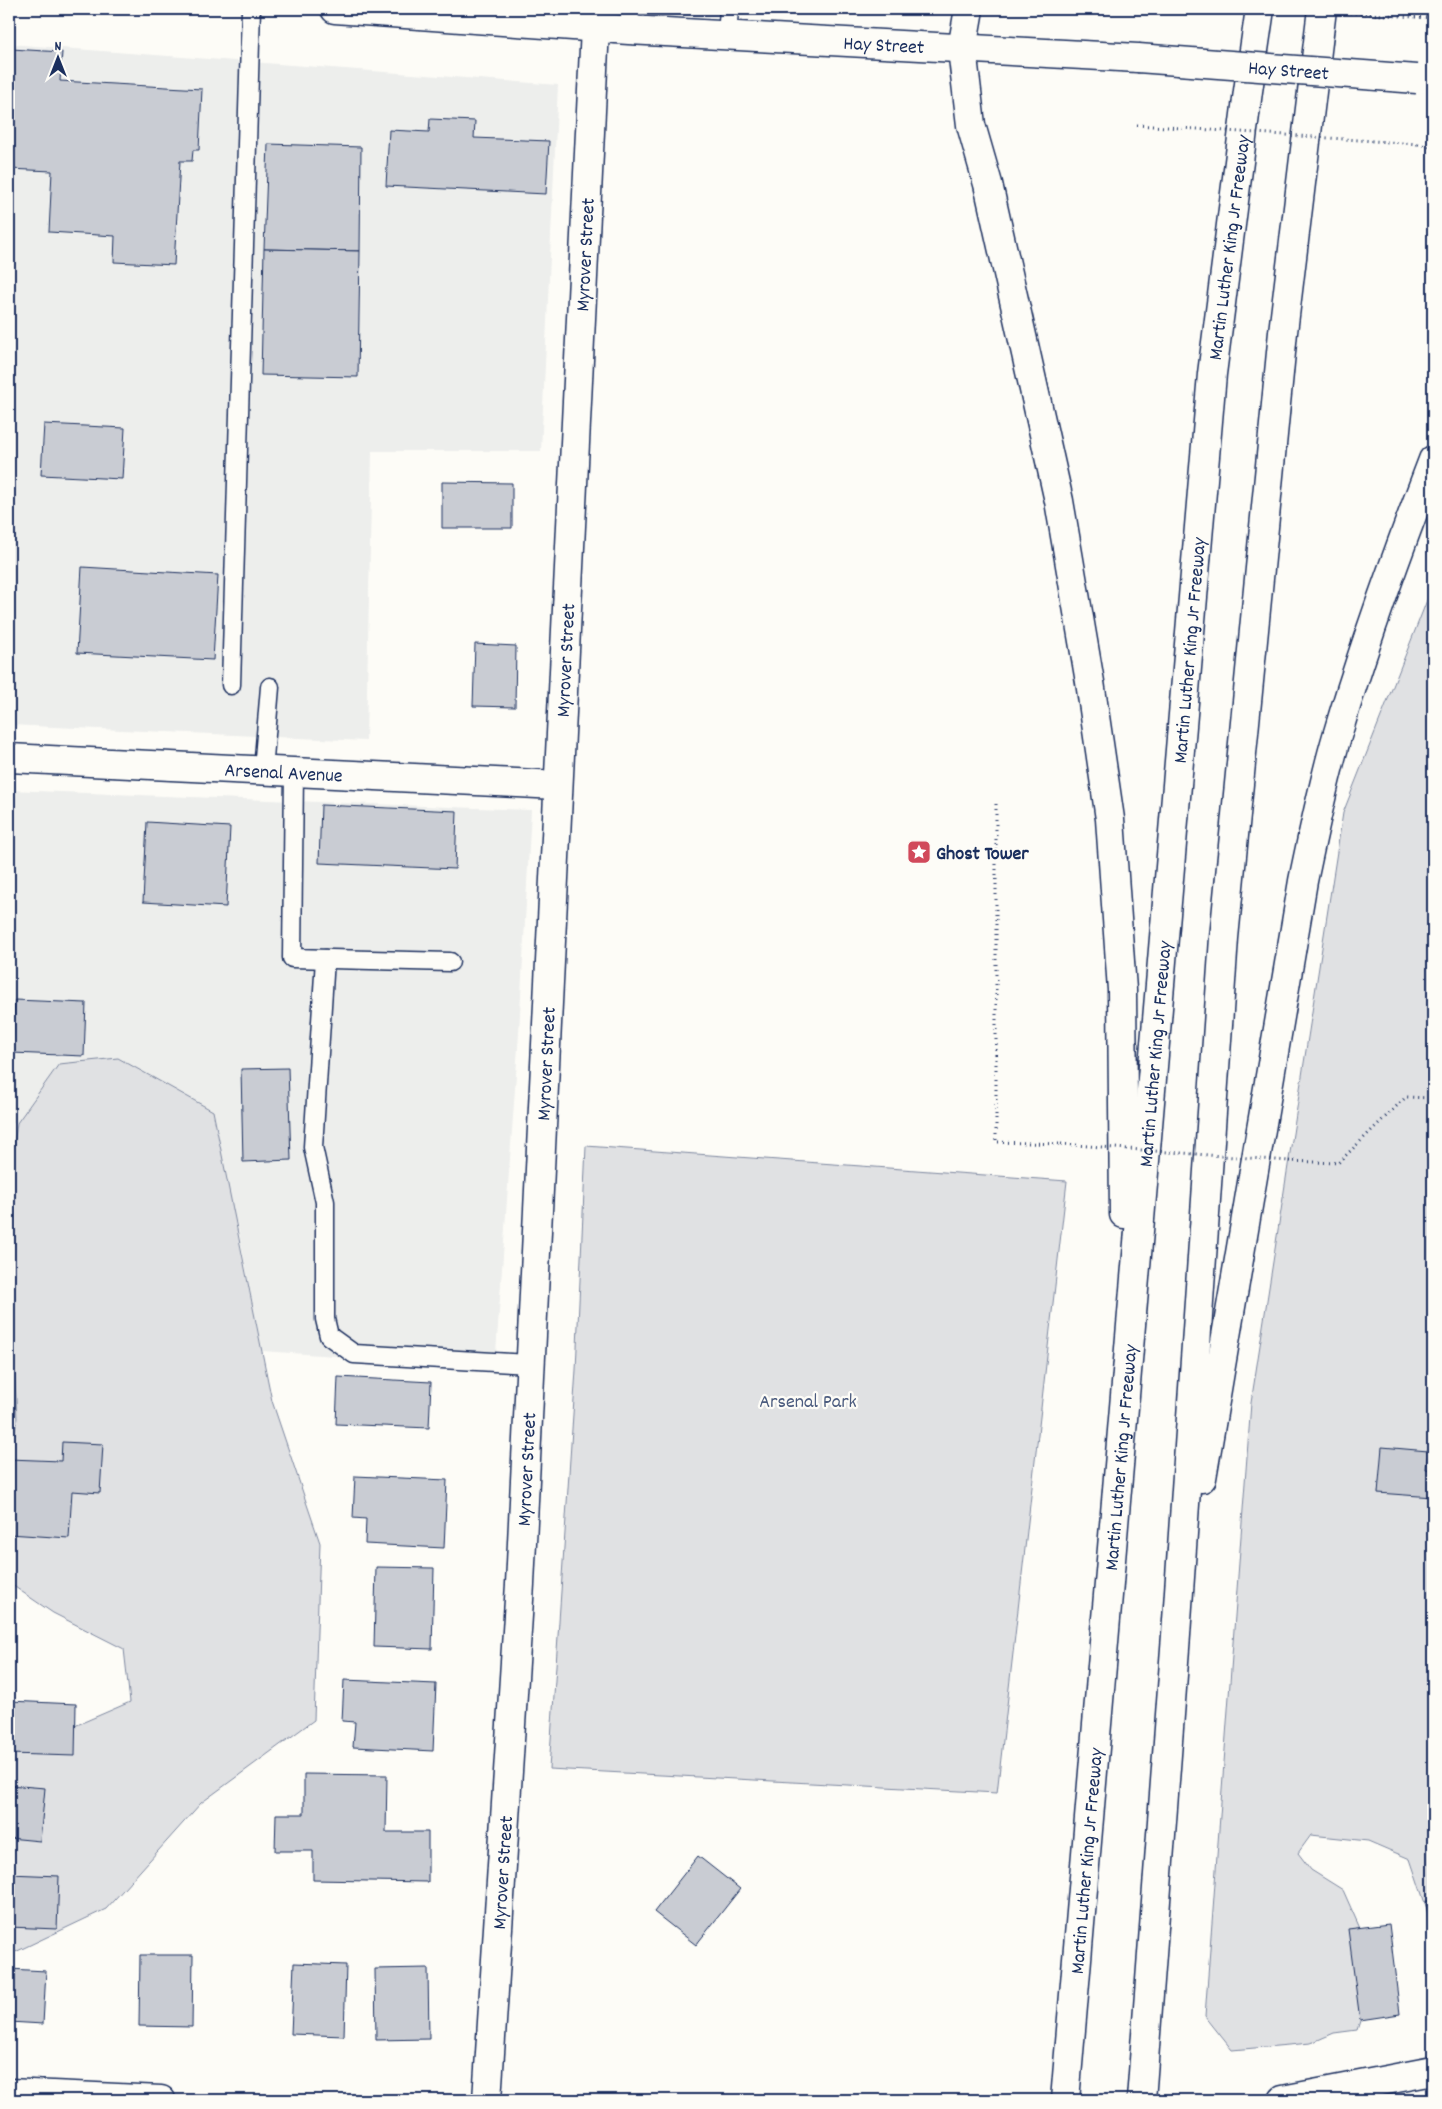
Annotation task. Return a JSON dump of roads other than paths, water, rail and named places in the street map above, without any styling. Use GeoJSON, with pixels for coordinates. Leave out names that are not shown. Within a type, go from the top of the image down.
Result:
{"type":"FeatureCollection","features":[{"type":"Feature","properties":{"kind":"main road","name":"Hay Street"},"geometry":{"type":"LineString","coordinates":[[335,9],[498,15],[595,28],[629,19],[727,36],[1138,58],[1425,79]]}},
{"type":"Feature","properties":{"kind":"main road"},"geometry":{"type":"LineString","coordinates":[[969,9],[962,49],[971,125],[988,184],[1059,501],[1090,682],[1110,819],[1122,990],[1126,1379]]}},
{"type":"Feature","properties":{"kind":"main road","name":"Martin Luther King Jr Freeway"},"geometry":{"type":"LineString","coordinates":[[1065,2100],[1212,374],[1260,9]]}},
{"type":"Feature","properties":{"kind":"main road"},"geometry":{"type":"LineString","coordinates":[[1141,2100],[1176,1635],[1224,938],[1284,332],[1322,9]]}},
{"type":"Feature","properties":{"kind":"main road","name":"Myrover Street"},"geometry":{"type":"LineString","coordinates":[[487,2100],[520,1584],[557,785],[595,28]]}},
{"type":"Feature","properties":{"kind":"main road"},"geometry":{"type":"LineString","coordinates":[[1176,1635],[1305,872],[1336,737],[1396,556],[1433,460]]}},
{"type":"Feature","properties":{"kind":"main road","name":"Arsenal Avenue"},"geometry":{"type":"LineString","coordinates":[[9,758],[557,785]]}},
{"type":"Feature","properties":{"kind":"main road"},"geometry":{"type":"LineString","coordinates":[[1283,2100],[1433,2071]]}},
{"type":"Feature","properties":{"kind":"main road"},"geometry":{"type":"LineString","coordinates":[[9,2093],[160,2100]]}},
{"type":"Feature","properties":{"kind":"lane"},"geometry":{"type":"LineString","coordinates":[[231,685],[251,9]]}},
{"type":"Feature","properties":{"kind":"lane"},"geometry":{"type":"LineString","coordinates":[[727,36],[729,9]]}},
{"type":"Feature","properties":{"kind":"lane"},"geometry":{"type":"LineString","coordinates":[[263,770],[270,687]]}},
{"type":"Feature","properties":{"kind":"lane"},"geometry":{"type":"LineString","coordinates":[[294,772],[292,958],[450,962]]}},
{"type":"Feature","properties":{"kind":"lane"},"geometry":{"type":"LineString","coordinates":[[325,959],[313,1147],[325,1202],[325,1319],[329,1336],[354,1354],[530,1364]]}},
{"type":"Feature","properties":{"kind":"place","name":"Ghost Tower"},"geometry":{"type":"Point","coordinates":[919,852]}},
{"type":"Feature","properties":{"kind":"park label","name":"Arsenal Park"},"geometry":{"type":"Point","coordinates":[808,1400]}}]}
